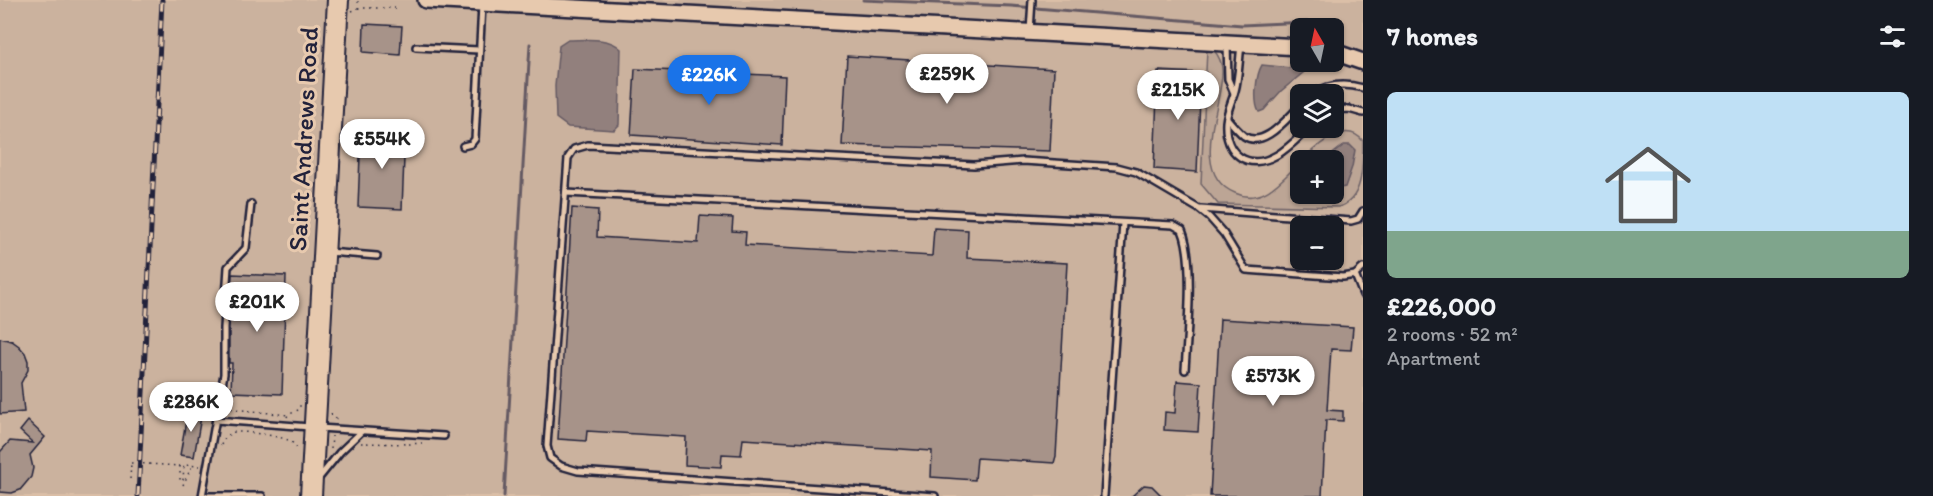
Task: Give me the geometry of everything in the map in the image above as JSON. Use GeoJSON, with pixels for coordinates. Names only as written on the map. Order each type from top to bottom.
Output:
{"type":"FeatureCollection","features":[{"type":"Feature","properties":{"kind":"highway","name":"Saint Andrews Road"},"geometry":{"type":"LineString","coordinates":[[311,491],[323,428],[323,252],[338,0]]}},
{"type":"Feature","properties":{"kind":"street"},"geometry":{"type":"LineString","coordinates":[[426,0],[1290,46]]}},
{"type":"Feature","properties":{"kind":"street"},"geometry":{"type":"LineString","coordinates":[[1344,55],[1363,62]]}},
{"type":"Feature","properties":{"kind":"lane"},"geometry":{"type":"LineString","coordinates":[[1030,32],[1032,0]]}},
{"type":"Feature","properties":{"kind":"lane"},"geometry":{"type":"LineString","coordinates":[[463,146],[471,144],[475,139],[479,2]]}},
{"type":"Feature","properties":{"kind":"lane"},"geometry":{"type":"LineString","coordinates":[[1233,43],[1229,51],[1228,79],[1234,93]]}},
{"type":"Feature","properties":{"kind":"lane"},"geometry":{"type":"LineString","coordinates":[[1233,43],[1234,93],[1226,126],[1230,147],[1238,157],[1264,161],[1277,155],[1297,138]]}},
{"type":"Feature","properties":{"kind":"lane"},"geometry":{"type":"LineString","coordinates":[[416,47],[479,50]]}},
{"type":"Feature","properties":{"kind":"lane"},"geometry":{"type":"LineString","coordinates":[[1344,85],[1363,88]]}},
{"type":"Feature","properties":{"kind":"lane"},"geometry":{"type":"LineString","coordinates":[[1344,109],[1363,113]]}},
{"type":"Feature","properties":{"kind":"lane"},"geometry":{"type":"LineString","coordinates":[[1227,118],[1243,135],[1251,139],[1260,139],[1271,133],[1290,115]]}},
{"type":"Feature","properties":{"kind":"lane"},"geometry":{"type":"LineString","coordinates":[[935,496],[578,471],[555,463],[548,453],[547,446],[570,153],[588,144],[975,165],[1023,161],[1117,167],[1136,172],[1199,209],[1218,226],[1246,270],[1343,277],[1355,275],[1363,268]]}},
{"type":"Feature","properties":{"kind":"lane"},"geometry":{"type":"LineString","coordinates":[[566,193],[1173,225],[1182,230],[1188,254],[1185,370]]}},
{"type":"Feature","properties":{"kind":"lane"},"geometry":{"type":"LineString","coordinates":[[251,204],[246,248],[228,267],[224,374],[202,496],[262,496]]}},
{"type":"Feature","properties":{"kind":"lane"},"geometry":{"type":"LineString","coordinates":[[1199,209],[1351,221],[1358,219],[1363,211]]}},
{"type":"Feature","properties":{"kind":"lane"},"geometry":{"type":"LineString","coordinates":[[1104,496],[1123,223]]}},
{"type":"Feature","properties":{"kind":"lane"},"geometry":{"type":"LineString","coordinates":[[323,252],[377,256]]}},
{"type":"Feature","properties":{"kind":"lane"},"geometry":{"type":"LineString","coordinates":[[1355,275],[1363,295]]}},
{"type":"Feature","properties":{"kind":"lane"},"geometry":{"type":"LineString","coordinates":[[216,420],[444,436]]}},
{"type":"Feature","properties":{"kind":"lane"},"geometry":{"type":"LineString","coordinates":[[311,491],[333,460],[362,431]]}},
{"type":"Feature","properties":{"kind":"path"},"geometry":{"type":"LineString","coordinates":[[358,8],[395,8]]}},
{"type":"Feature","properties":{"kind":"path"},"geometry":{"type":"LineString","coordinates":[[218,408],[288,415]]}},
{"type":"Feature","properties":{"kind":"path"},"geometry":{"type":"LineString","coordinates":[[323,428],[330,458],[333,460]]}},
{"type":"Feature","properties":{"kind":"path"},"geometry":{"type":"LineString","coordinates":[[211,445],[217,447],[227,435],[234,432],[246,433],[286,439],[293,443],[298,451],[298,457]]}},
{"type":"Feature","properties":{"kind":"path"},"geometry":{"type":"LineString","coordinates":[[356,444],[425,442]]}},
{"type":"Feature","properties":{"kind":"path"},"geometry":{"type":"LineString","coordinates":[[130,479],[131,463],[180,466],[180,481],[183,480],[184,465],[207,467]]}},
{"type":"Feature","properties":{"kind":"path"},"geometry":{"type":"LineString","coordinates":[[183,485],[192,465]]}},
{"type":"Feature","properties":{"kind":"shaded area"},"geometry":{"type":"Polygon","coordinates":[[[0,0],[1363,0],[1363,496],[0,496],[0,0]]]}},
{"type":"Feature","properties":{"kind":"shaded area"},"geometry":{"type":"Polygon","coordinates":[[[568,40],[603,40],[621,49],[619,125],[614,130],[568,127],[556,118],[555,86],[559,46],[568,40]]]}},
{"type":"Feature","properties":{"kind":"shaded area"},"geometry":{"type":"Polygon","coordinates":[[[1207,49],[1213,49],[1222,67],[1210,156],[1213,171],[1221,184],[1235,193],[1254,196],[1263,193],[1279,183],[1290,172],[1290,204],[1344,204],[1344,150],[1313,150],[1329,138],[1344,138],[1344,132],[1356,135],[1363,141],[1362,172],[1357,190],[1346,204],[1338,207],[1218,204],[1201,184],[1207,49]]]}},
{"type":"Feature","properties":{"kind":"shaded area"},"geometry":{"type":"Polygon","coordinates":[[[1262,65],[1290,68],[1290,72],[1304,72],[1281,91],[1264,110],[1259,112],[1256,101],[1258,75],[1262,65]]]}},
{"type":"Feature","properties":{"kind":"shaded area"},"geometry":{"type":"Polygon","coordinates":[[[1344,145],[1350,145],[1355,150],[1345,187],[1344,150],[1338,150],[1344,145]]]}},
{"type":"Feature","properties":{"kind":"building"},"geometry":{"type":"Polygon","coordinates":[[[364,24],[402,26],[400,55],[363,52],[364,24]]]}},
{"type":"Feature","properties":{"kind":"building"},"geometry":{"type":"Polygon","coordinates":[[[847,56],[1054,69],[1050,151],[842,145],[847,56]]]}},
{"type":"Feature","properties":{"kind":"building"},"geometry":{"type":"Polygon","coordinates":[[[635,69],[785,76],[782,145],[631,135],[635,69]]]}},
{"type":"Feature","properties":{"kind":"building"},"geometry":{"type":"Polygon","coordinates":[[[1158,71],[1201,73],[1197,172],[1154,169],[1158,71]]]}},
{"type":"Feature","properties":{"kind":"building"},"geometry":{"type":"Polygon","coordinates":[[[361,130],[405,132],[402,209],[358,207],[361,130]]]}},
{"type":"Feature","properties":{"kind":"building"},"geometry":{"type":"Polygon","coordinates":[[[572,208],[598,210],[597,237],[698,243],[700,216],[733,218],[732,231],[746,232],[745,245],[932,256],[934,228],[968,230],[967,258],[1067,263],[1054,463],[977,458],[975,480],[931,477],[932,451],[743,439],[741,455],[722,454],[721,467],[685,465],[686,437],[587,431],[586,441],[558,439],[572,208]]]}},
{"type":"Feature","properties":{"kind":"building"},"geometry":{"type":"Polygon","coordinates":[[[232,274],[286,276],[282,394],[231,392],[232,363],[229,363],[229,328],[232,274]]]}},
{"type":"Feature","properties":{"kind":"building"},"geometry":{"type":"Polygon","coordinates":[[[1220,319],[1353,327],[1351,350],[1331,349],[1327,410],[1343,411],[1343,421],[1326,420],[1322,496],[1210,496],[1220,319]]]}},
{"type":"Feature","properties":{"kind":"building"},"geometry":{"type":"Polygon","coordinates":[[[0,338],[12,341],[19,346],[28,361],[28,370],[21,383],[24,412],[0,414],[0,338]]]}},
{"type":"Feature","properties":{"kind":"building"},"geometry":{"type":"Polygon","coordinates":[[[1177,381],[1201,383],[1198,432],[1164,430],[1165,412],[1175,413],[1177,381]]]}},
{"type":"Feature","properties":{"kind":"building"},"geometry":{"type":"Polygon","coordinates":[[[188,409],[202,411],[194,457],[180,455],[188,409]]]}},
{"type":"Feature","properties":{"kind":"building"},"geometry":{"type":"Polygon","coordinates":[[[28,421],[45,437],[30,455],[33,468],[31,477],[20,490],[12,493],[0,492],[0,452],[10,441],[33,443],[20,431],[28,421]]]}},
{"type":"Feature","properties":{"kind":"building"},"geometry":{"type":"Polygon","coordinates":[[[1144,485],[1152,486],[1162,496],[1132,496],[1144,485]]]}},
{"type":"Feature","properties":{"kind":"waterway"},"geometry":{"type":"LineString","coordinates":[[863,0],[1011,6],[1242,25],[1290,23]]}},
{"type":"Feature","properties":{"kind":"waterway"},"geometry":{"type":"LineString","coordinates":[[504,496],[530,44]]}},
{"type":"Feature","properties":{"kind":"railway"},"geometry":{"type":"LineString","coordinates":[[138,496],[162,0]]}}]}
